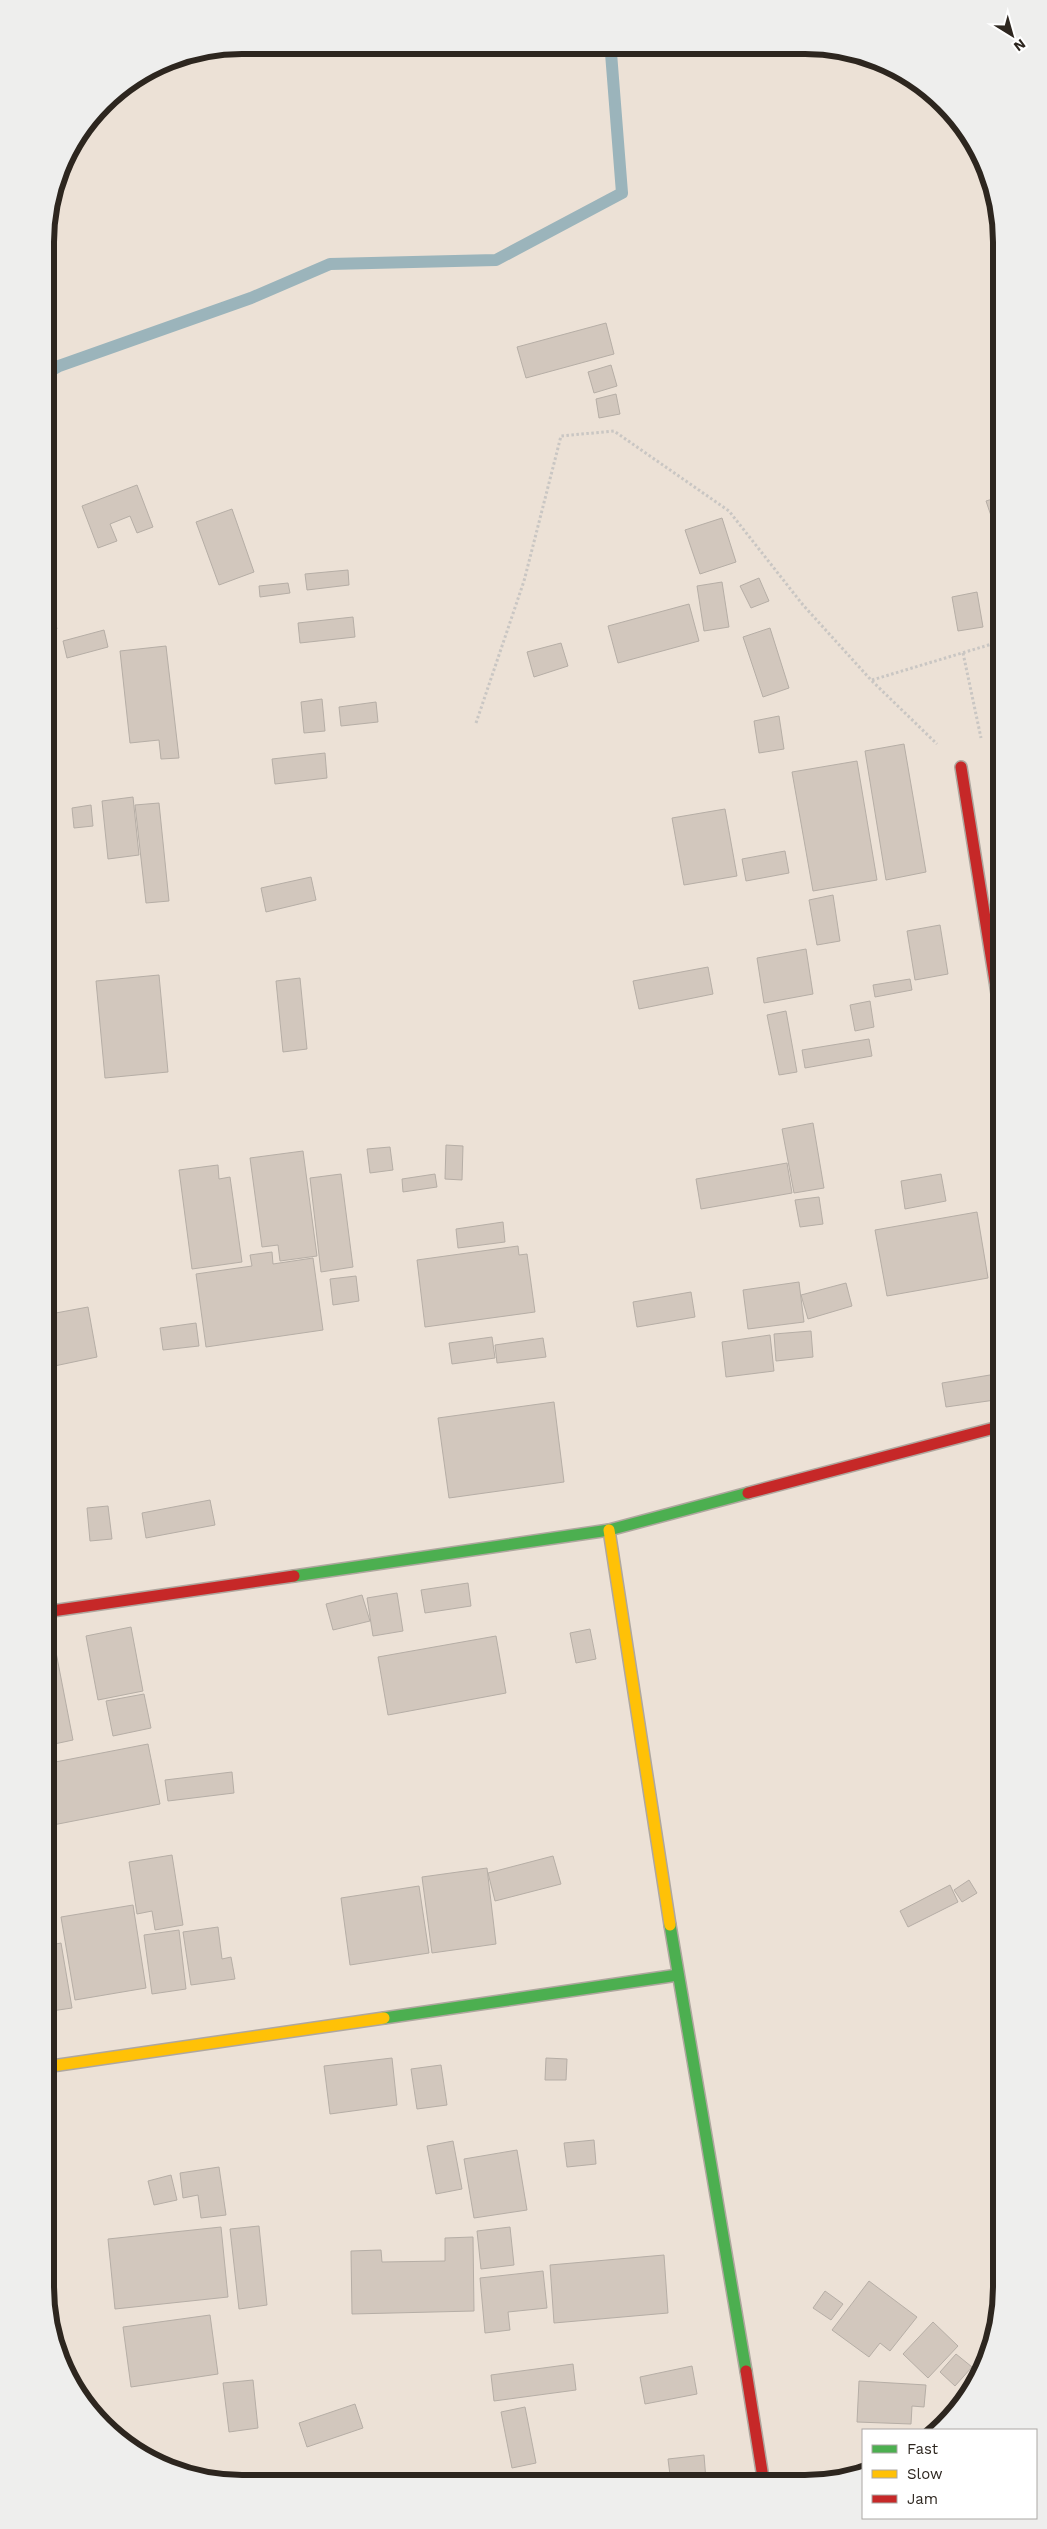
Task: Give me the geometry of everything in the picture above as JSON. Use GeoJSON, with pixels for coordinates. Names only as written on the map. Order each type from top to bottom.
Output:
{"type":"FeatureCollection","features":[{"type":"Feature","properties":{"kind":"street"},"geometry":{"type":"LineString","coordinates":[[961,767],[993,968]]}},
{"type":"Feature","properties":{"kind":"street"},"geometry":{"type":"LineString","coordinates":[[54,1611],[609,1530],[993,1428]]}},
{"type":"Feature","properties":{"kind":"street"},"geometry":{"type":"LineString","coordinates":[[609,1530],[678,1975],[733,2288],[763,2475]]}},
{"type":"Feature","properties":{"kind":"street"},"geometry":{"type":"LineString","coordinates":[[54,2066],[678,1975]]}},
{"type":"Feature","properties":{"kind":"path"},"geometry":{"type":"LineString","coordinates":[[476,723],[524,581],[561,436],[614,431],[729,511],[802,605],[871,680],[961,767],[981,739],[963,653]]}},
{"type":"Feature","properties":{"kind":"path"},"geometry":{"type":"LineString","coordinates":[[871,680],[993,644]]}},
{"type":"Feature","properties":{"kind":"building"},"geometry":{"type":"Polygon","coordinates":[[[606,323],[614,354],[526,378],[517,347],[606,323]]]}},
{"type":"Feature","properties":{"kind":"building"},"geometry":{"type":"Polygon","coordinates":[[[611,365],[617,386],[594,393],[588,372],[611,365]]]}},
{"type":"Feature","properties":{"kind":"building"},"geometry":{"type":"Polygon","coordinates":[[[616,394],[620,414],[599,418],[596,399],[616,394]]]}},
{"type":"Feature","properties":{"kind":"building"},"geometry":{"type":"Polygon","coordinates":[[[137,485],[153,527],[137,533],[130,516],[110,524],[117,541],[98,548],[82,506],[137,485]]]}},
{"type":"Feature","properties":{"kind":"building"},"geometry":{"type":"Polygon","coordinates":[[[993,499],[993,521],[986,501],[993,499]]]}},
{"type":"Feature","properties":{"kind":"building"},"geometry":{"type":"Polygon","coordinates":[[[232,509],[254,572],[219,585],[196,522],[232,509]]]}},
{"type":"Feature","properties":{"kind":"building"},"geometry":{"type":"Polygon","coordinates":[[[722,518],[736,562],[700,574],[685,530],[722,518]]]}},
{"type":"Feature","properties":{"kind":"building"},"geometry":{"type":"Polygon","coordinates":[[[348,570],[349,585],[307,590],[305,574],[348,570]]]}},
{"type":"Feature","properties":{"kind":"building"},"geometry":{"type":"Polygon","coordinates":[[[759,578],[769,601],[751,608],[740,586],[759,578]]]}},
{"type":"Feature","properties":{"kind":"building"},"geometry":{"type":"Polygon","coordinates":[[[722,582],[729,627],[704,631],[697,586],[722,582]]]}},
{"type":"Feature","properties":{"kind":"building"},"geometry":{"type":"Polygon","coordinates":[[[288,583],[290,593],[260,597],[259,586],[288,583]]]}},
{"type":"Feature","properties":{"kind":"building"},"geometry":{"type":"Polygon","coordinates":[[[977,592],[983,627],[958,631],[952,597],[977,592]]]}},
{"type":"Feature","properties":{"kind":"building"},"geometry":{"type":"Polygon","coordinates":[[[689,604],[699,641],[618,663],[608,626],[689,604]]]}},
{"type":"Feature","properties":{"kind":"building"},"geometry":{"type":"Polygon","coordinates":[[[54,617],[57,629],[54,630],[54,617]]]}},
{"type":"Feature","properties":{"kind":"building"},"geometry":{"type":"Polygon","coordinates":[[[353,617],[355,637],[300,643],[298,623],[353,617]]]}},
{"type":"Feature","properties":{"kind":"building"},"geometry":{"type":"Polygon","coordinates":[[[770,628],[789,688],[763,697],[743,637],[770,628]]]}},
{"type":"Feature","properties":{"kind":"building"},"geometry":{"type":"Polygon","coordinates":[[[104,630],[108,647],[67,658],[63,641],[104,630]]]}},
{"type":"Feature","properties":{"kind":"building"},"geometry":{"type":"Polygon","coordinates":[[[561,643],[568,666],[534,677],[527,652],[561,643]]]}},
{"type":"Feature","properties":{"kind":"building"},"geometry":{"type":"Polygon","coordinates":[[[166,646],[179,758],[161,759],[159,740],[130,743],[120,651],[166,646]]]}},
{"type":"Feature","properties":{"kind":"building"},"geometry":{"type":"Polygon","coordinates":[[[322,699],[325,731],[304,733],[301,702],[322,699]]]}},
{"type":"Feature","properties":{"kind":"building"},"geometry":{"type":"Polygon","coordinates":[[[376,702],[378,722],[341,726],[339,707],[376,702]]]}},
{"type":"Feature","properties":{"kind":"building"},"geometry":{"type":"Polygon","coordinates":[[[779,716],[784,749],[759,753],[754,721],[779,716]]]}},
{"type":"Feature","properties":{"kind":"building"},"geometry":{"type":"Polygon","coordinates":[[[904,744],[926,872],[886,880],[865,751],[904,744]]]}},
{"type":"Feature","properties":{"kind":"building"},"geometry":{"type":"Polygon","coordinates":[[[325,753],[327,778],[275,784],[272,759],[325,753]]]}},
{"type":"Feature","properties":{"kind":"building"},"geometry":{"type":"Polygon","coordinates":[[[857,761],[877,880],[813,891],[792,772],[857,761]]]}},
{"type":"Feature","properties":{"kind":"building"},"geometry":{"type":"Polygon","coordinates":[[[133,797],[139,855],[108,859],[102,801],[133,797]]]}},
{"type":"Feature","properties":{"kind":"building"},"geometry":{"type":"Polygon","coordinates":[[[159,803],[169,901],[146,903],[135,805],[159,803]]]}},
{"type":"Feature","properties":{"kind":"building"},"geometry":{"type":"Polygon","coordinates":[[[91,805],[93,826],[74,828],[72,808],[91,805]]]}},
{"type":"Feature","properties":{"kind":"building"},"geometry":{"type":"Polygon","coordinates":[[[725,809],[737,876],[684,885],[672,818],[725,809]]]}},
{"type":"Feature","properties":{"kind":"building"},"geometry":{"type":"Polygon","coordinates":[[[785,851],[789,873],[746,881],[742,859],[785,851]]]}},
{"type":"Feature","properties":{"kind":"building"},"geometry":{"type":"Polygon","coordinates":[[[311,877],[316,900],[266,912],[261,888],[311,877]]]}},
{"type":"Feature","properties":{"kind":"building"},"geometry":{"type":"Polygon","coordinates":[[[833,895],[840,941],[817,945],[809,900],[833,895]]]}},
{"type":"Feature","properties":{"kind":"building"},"geometry":{"type":"Polygon","coordinates":[[[940,925],[948,974],[915,980],[907,931],[940,925]]]}},
{"type":"Feature","properties":{"kind":"building"},"geometry":{"type":"Polygon","coordinates":[[[806,949],[813,994],[764,1003],[757,958],[806,949]]]}},
{"type":"Feature","properties":{"kind":"building"},"geometry":{"type":"Polygon","coordinates":[[[708,967],[713,994],[639,1009],[633,981],[708,967]]]}},
{"type":"Feature","properties":{"kind":"building"},"geometry":{"type":"Polygon","coordinates":[[[159,975],[168,1072],[105,1078],[96,981],[159,975]]]}},
{"type":"Feature","properties":{"kind":"building"},"geometry":{"type":"Polygon","coordinates":[[[300,978],[307,1049],[283,1052],[276,981],[300,978]]]}},
{"type":"Feature","properties":{"kind":"building"},"geometry":{"type":"Polygon","coordinates":[[[910,979],[912,990],[875,997],[873,985],[910,979]]]}},
{"type":"Feature","properties":{"kind":"building"},"geometry":{"type":"Polygon","coordinates":[[[870,1001],[874,1027],[855,1031],[850,1005],[870,1001]]]}},
{"type":"Feature","properties":{"kind":"building"},"geometry":{"type":"Polygon","coordinates":[[[786,1011],[797,1072],[779,1075],[767,1015],[786,1011]]]}},
{"type":"Feature","properties":{"kind":"building"},"geometry":{"type":"Polygon","coordinates":[[[869,1039],[872,1056],[805,1068],[802,1050],[869,1039]]]}},
{"type":"Feature","properties":{"kind":"building"},"geometry":{"type":"Polygon","coordinates":[[[813,1123],[824,1188],[794,1193],[782,1129],[813,1123]]]}},
{"type":"Feature","properties":{"kind":"building"},"geometry":{"type":"Polygon","coordinates":[[[446,1145],[463,1146],[462,1180],[445,1179],[446,1145]]]}},
{"type":"Feature","properties":{"kind":"building"},"geometry":{"type":"Polygon","coordinates":[[[390,1147],[393,1170],[370,1173],[367,1149],[390,1147]]]}},
{"type":"Feature","properties":{"kind":"building"},"geometry":{"type":"Polygon","coordinates":[[[303,1151],[317,1256],[280,1261],[278,1245],[262,1247],[250,1158],[303,1151]]]}},
{"type":"Feature","properties":{"kind":"building"},"geometry":{"type":"Polygon","coordinates":[[[787,1163],[792,1193],[701,1209],[696,1179],[787,1163]]]}},
{"type":"Feature","properties":{"kind":"building"},"geometry":{"type":"Polygon","coordinates":[[[218,1165],[219,1179],[230,1177],[242,1262],[192,1269],[179,1170],[218,1165]]]}},
{"type":"Feature","properties":{"kind":"building"},"geometry":{"type":"Polygon","coordinates":[[[341,1174],[353,1267],[321,1272],[310,1178],[341,1174]]]}},
{"type":"Feature","properties":{"kind":"building"},"geometry":{"type":"Polygon","coordinates":[[[435,1174],[437,1187],[403,1192],[402,1179],[435,1174]]]}},
{"type":"Feature","properties":{"kind":"building"},"geometry":{"type":"Polygon","coordinates":[[[941,1174],[946,1201],[905,1209],[901,1181],[941,1174]]]}},
{"type":"Feature","properties":{"kind":"building"},"geometry":{"type":"Polygon","coordinates":[[[819,1197],[823,1224],[800,1227],[795,1200],[819,1197]]]}},
{"type":"Feature","properties":{"kind":"building"},"geometry":{"type":"Polygon","coordinates":[[[977,1212],[988,1278],[887,1296],[875,1230],[977,1212]]]}},
{"type":"Feature","properties":{"kind":"building"},"geometry":{"type":"Polygon","coordinates":[[[503,1222],[505,1242],[458,1248],[456,1229],[503,1222]]]}},
{"type":"Feature","properties":{"kind":"building"},"geometry":{"type":"Polygon","coordinates":[[[518,1246],[519,1255],[527,1254],[535,1312],[425,1327],[417,1260],[518,1246]]]}},
{"type":"Feature","properties":{"kind":"building"},"geometry":{"type":"Polygon","coordinates":[[[272,1252],[273,1264],[313,1258],[323,1330],[206,1347],[196,1274],[252,1266],[250,1255],[272,1252]]]}},
{"type":"Feature","properties":{"kind":"building"},"geometry":{"type":"Polygon","coordinates":[[[356,1276],[359,1301],[333,1305],[330,1279],[356,1276]]]}},
{"type":"Feature","properties":{"kind":"building"},"geometry":{"type":"Polygon","coordinates":[[[799,1282],[804,1322],[748,1329],[743,1290],[799,1282]]]}},
{"type":"Feature","properties":{"kind":"building"},"geometry":{"type":"Polygon","coordinates":[[[846,1283],[852,1306],[808,1319],[801,1295],[846,1283]]]}},
{"type":"Feature","properties":{"kind":"building"},"geometry":{"type":"Polygon","coordinates":[[[691,1292],[695,1317],[637,1327],[633,1302],[691,1292]]]}},
{"type":"Feature","properties":{"kind":"building"},"geometry":{"type":"Polygon","coordinates":[[[88,1307],[97,1357],[54,1366],[54,1313],[88,1307]]]}},
{"type":"Feature","properties":{"kind":"building"},"geometry":{"type":"Polygon","coordinates":[[[196,1323],[199,1346],[163,1350],[160,1328],[196,1323]]]}},
{"type":"Feature","properties":{"kind":"building"},"geometry":{"type":"Polygon","coordinates":[[[811,1331],[813,1357],[776,1361],[774,1334],[811,1331]]]}},
{"type":"Feature","properties":{"kind":"building"},"geometry":{"type":"Polygon","coordinates":[[[770,1335],[774,1371],[726,1377],[722,1342],[770,1335]]]}},
{"type":"Feature","properties":{"kind":"building"},"geometry":{"type":"Polygon","coordinates":[[[492,1337],[495,1358],[452,1364],[449,1343],[492,1337]]]}},
{"type":"Feature","properties":{"kind":"building"},"geometry":{"type":"Polygon","coordinates":[[[543,1338],[546,1357],[497,1363],[495,1345],[543,1338]]]}},
{"type":"Feature","properties":{"kind":"building"},"geometry":{"type":"Polygon","coordinates":[[[993,1374],[993,1400],[946,1407],[942,1383],[993,1374]]]}},
{"type":"Feature","properties":{"kind":"building"},"geometry":{"type":"Polygon","coordinates":[[[554,1402],[564,1482],[449,1498],[438,1418],[554,1402]]]}},
{"type":"Feature","properties":{"kind":"building"},"geometry":{"type":"Polygon","coordinates":[[[210,1500],[215,1525],[146,1538],[142,1513],[210,1500]]]}},
{"type":"Feature","properties":{"kind":"building"},"geometry":{"type":"Polygon","coordinates":[[[108,1506],[112,1539],[90,1541],[87,1508],[108,1506]]]}},
{"type":"Feature","properties":{"kind":"building"},"geometry":{"type":"Polygon","coordinates":[[[468,1583],[471,1606],[425,1613],[421,1590],[468,1583]]]}},
{"type":"Feature","properties":{"kind":"building"},"geometry":{"type":"Polygon","coordinates":[[[397,1593],[403,1631],[373,1636],[367,1598],[397,1593]]]}},
{"type":"Feature","properties":{"kind":"building"},"geometry":{"type":"Polygon","coordinates":[[[362,1595],[370,1621],[333,1630],[326,1604],[362,1595]]]}},
{"type":"Feature","properties":{"kind":"building"},"geometry":{"type":"Polygon","coordinates":[[[131,1627],[143,1691],[98,1700],[86,1636],[131,1627]]]}},
{"type":"Feature","properties":{"kind":"building"},"geometry":{"type":"Polygon","coordinates":[[[590,1629],[596,1659],[576,1663],[570,1633],[590,1629]]]}},
{"type":"Feature","properties":{"kind":"building"},"geometry":{"type":"Polygon","coordinates":[[[496,1636],[506,1693],[388,1715],[378,1657],[496,1636]]]}},
{"type":"Feature","properties":{"kind":"building"},"geometry":{"type":"Polygon","coordinates":[[[54,1642],[73,1740],[54,1744],[54,1642]]]}},
{"type":"Feature","properties":{"kind":"building"},"geometry":{"type":"Polygon","coordinates":[[[144,1694],[151,1728],[113,1736],[106,1701],[144,1694]]]}},
{"type":"Feature","properties":{"kind":"building"},"geometry":{"type":"Polygon","coordinates":[[[148,1744],[160,1804],[54,1825],[54,1762],[148,1744]]]}},
{"type":"Feature","properties":{"kind":"building"},"geometry":{"type":"Polygon","coordinates":[[[232,1772],[234,1793],[168,1801],[165,1780],[232,1772]]]}},
{"type":"Feature","properties":{"kind":"building"},"geometry":{"type":"Polygon","coordinates":[[[172,1855],[183,1925],[155,1930],[152,1911],[137,1914],[129,1862],[172,1855]]]}},
{"type":"Feature","properties":{"kind":"building"},"geometry":{"type":"Polygon","coordinates":[[[553,1856],[561,1884],[495,1901],[488,1873],[553,1856]]]}},
{"type":"Feature","properties":{"kind":"building"},"geometry":{"type":"Polygon","coordinates":[[[487,1868],[496,1944],[432,1953],[422,1877],[487,1868]]]}},
{"type":"Feature","properties":{"kind":"building"},"geometry":{"type":"Polygon","coordinates":[[[969,1880],[977,1893],[962,1902],[954,1890],[969,1880]]]}},
{"type":"Feature","properties":{"kind":"building"},"geometry":{"type":"Polygon","coordinates":[[[950,1885],[958,1902],[908,1927],[900,1911],[950,1885]]]}},
{"type":"Feature","properties":{"kind":"building"},"geometry":{"type":"Polygon","coordinates":[[[419,1886],[429,1953],[350,1965],[341,1898],[419,1886]]]}},
{"type":"Feature","properties":{"kind":"building"},"geometry":{"type":"Polygon","coordinates":[[[133,1905],[146,1988],[75,2000],[61,1917],[133,1905]]]}},
{"type":"Feature","properties":{"kind":"building"},"geometry":{"type":"Polygon","coordinates":[[[218,1927],[222,1959],[231,1957],[235,1979],[191,1985],[183,1932],[218,1927]]]}},
{"type":"Feature","properties":{"kind":"building"},"geometry":{"type":"Polygon","coordinates":[[[179,1930],[186,1989],[152,1994],[144,1935],[179,1930]]]}},
{"type":"Feature","properties":{"kind":"building"},"geometry":{"type":"Polygon","coordinates":[[[61,1943],[72,2008],[54,2011],[54,1944],[61,1943]]]}},
{"type":"Feature","properties":{"kind":"building"},"geometry":{"type":"Polygon","coordinates":[[[392,2058],[397,2105],[330,2114],[324,2066],[392,2058]]]}},
{"type":"Feature","properties":{"kind":"building"},"geometry":{"type":"Polygon","coordinates":[[[546,2058],[567,2059],[566,2080],[545,2080],[546,2058]]]}},
{"type":"Feature","properties":{"kind":"building"},"geometry":{"type":"Polygon","coordinates":[[[441,2065],[447,2105],[417,2109],[411,2069],[441,2065]]]}},
{"type":"Feature","properties":{"kind":"building"},"geometry":{"type":"Polygon","coordinates":[[[594,2140],[596,2164],[567,2167],[564,2143],[594,2140]]]}},
{"type":"Feature","properties":{"kind":"building"},"geometry":{"type":"Polygon","coordinates":[[[453,2141],[462,2189],[436,2194],[427,2146],[453,2141]]]}},
{"type":"Feature","properties":{"kind":"building"},"geometry":{"type":"Polygon","coordinates":[[[517,2150],[527,2210],[474,2218],[464,2159],[517,2150]]]}},
{"type":"Feature","properties":{"kind":"building"},"geometry":{"type":"Polygon","coordinates":[[[219,2167],[226,2215],[201,2218],[198,2195],[183,2198],[180,2173],[219,2167]]]}},
{"type":"Feature","properties":{"kind":"building"},"geometry":{"type":"Polygon","coordinates":[[[171,2175],[177,2200],[154,2205],[148,2181],[171,2175]]]}},
{"type":"Feature","properties":{"kind":"building"},"geometry":{"type":"Polygon","coordinates":[[[259,2226],[267,2305],[239,2309],[230,2229],[259,2226]]]}},
{"type":"Feature","properties":{"kind":"building"},"geometry":{"type":"Polygon","coordinates":[[[221,2227],[228,2297],[115,2309],[108,2239],[221,2227]]]}},
{"type":"Feature","properties":{"kind":"building"},"geometry":{"type":"Polygon","coordinates":[[[510,2227],[514,2265],[481,2269],[477,2231],[510,2227]]]}},
{"type":"Feature","properties":{"kind":"building"},"geometry":{"type":"Polygon","coordinates":[[[473,2237],[474,2311],[352,2314],[351,2251],[381,2250],[382,2262],[445,2261],[445,2238],[473,2237]]]}},
{"type":"Feature","properties":{"kind":"building"},"geometry":{"type":"Polygon","coordinates":[[[664,2255],[668,2313],[554,2323],[550,2265],[664,2255]]]}},
{"type":"Feature","properties":{"kind":"building"},"geometry":{"type":"Polygon","coordinates":[[[543,2271],[547,2308],[508,2312],[510,2330],[485,2333],[480,2278],[543,2271]]]}},
{"type":"Feature","properties":{"kind":"building"},"geometry":{"type":"Polygon","coordinates":[[[869,2281],[917,2317],[890,2351],[880,2343],[869,2357],[832,2330],[869,2281]]]}},
{"type":"Feature","properties":{"kind":"building"},"geometry":{"type":"Polygon","coordinates":[[[825,2291],[843,2304],[831,2320],[813,2308],[825,2291]]]}},
{"type":"Feature","properties":{"kind":"building"},"geometry":{"type":"Polygon","coordinates":[[[210,2315],[218,2374],[131,2387],[123,2327],[210,2315]]]}},
{"type":"Feature","properties":{"kind":"building"},"geometry":{"type":"Polygon","coordinates":[[[933,2322],[958,2346],[928,2378],[903,2354],[933,2322]]]}},
{"type":"Feature","properties":{"kind":"building"},"geometry":{"type":"Polygon","coordinates":[[[956,2354],[972,2367],[955,2386],[940,2372],[956,2354]]]}},
{"type":"Feature","properties":{"kind":"building"},"geometry":{"type":"Polygon","coordinates":[[[573,2364],[576,2390],[494,2401],[491,2375],[573,2364]]]}},
{"type":"Feature","properties":{"kind":"building"},"geometry":{"type":"Polygon","coordinates":[[[692,2366],[697,2394],[645,2404],[640,2377],[692,2366]]]}},
{"type":"Feature","properties":{"kind":"building"},"geometry":{"type":"Polygon","coordinates":[[[253,2380],[258,2428],[229,2432],[223,2383],[253,2380]]]}},
{"type":"Feature","properties":{"kind":"building"},"geometry":{"type":"Polygon","coordinates":[[[859,2381],[926,2385],[924,2407],[912,2406],[911,2424],[857,2422],[859,2381]]]}},
{"type":"Feature","properties":{"kind":"building"},"geometry":{"type":"Polygon","coordinates":[[[355,2404],[363,2428],[307,2447],[299,2423],[355,2404]]]}},
{"type":"Feature","properties":{"kind":"building"},"geometry":{"type":"Polygon","coordinates":[[[525,2407],[536,2463],[512,2468],[501,2412],[525,2407]]]}},
{"type":"Feature","properties":{"kind":"building"},"geometry":{"type":"Polygon","coordinates":[[[704,2455],[706,2475],[670,2475],[668,2459],[704,2455]]]}},
{"type":"Feature","properties":{"kind":"waterway"},"geometry":{"type":"LineString","coordinates":[[54,369],[251,298],[330,264],[496,260],[622,193],[611,54]]}},
{"type":"Feature","properties":{"kind":"traffic: fast"},"geometry":{"type":"LineString","coordinates":[[294,1576],[609,1530],[748,1493]]}},
{"type":"Feature","properties":{"kind":"traffic: fast"},"geometry":{"type":"LineString","coordinates":[[670,1925],[746,2371]]}},
{"type":"Feature","properties":{"kind":"traffic: fast"},"geometry":{"type":"LineString","coordinates":[[384,2018],[678,1975]]}},
{"type":"Feature","properties":{"kind":"traffic: slow"},"geometry":{"type":"LineString","coordinates":[[609,1530],[670,1925]]}},
{"type":"Feature","properties":{"kind":"traffic: slow"},"geometry":{"type":"LineString","coordinates":[[54,2066],[384,2018]]}},
{"type":"Feature","properties":{"kind":"traffic: jam"},"geometry":{"type":"LineString","coordinates":[[961,767],[993,968]]}},
{"type":"Feature","properties":{"kind":"traffic: jam"},"geometry":{"type":"LineString","coordinates":[[748,1493],[993,1428]]}},
{"type":"Feature","properties":{"kind":"traffic: jam"},"geometry":{"type":"LineString","coordinates":[[54,1611],[294,1576]]}},
{"type":"Feature","properties":{"kind":"traffic: jam"},"geometry":{"type":"LineString","coordinates":[[746,2371],[763,2475]]}}]}
